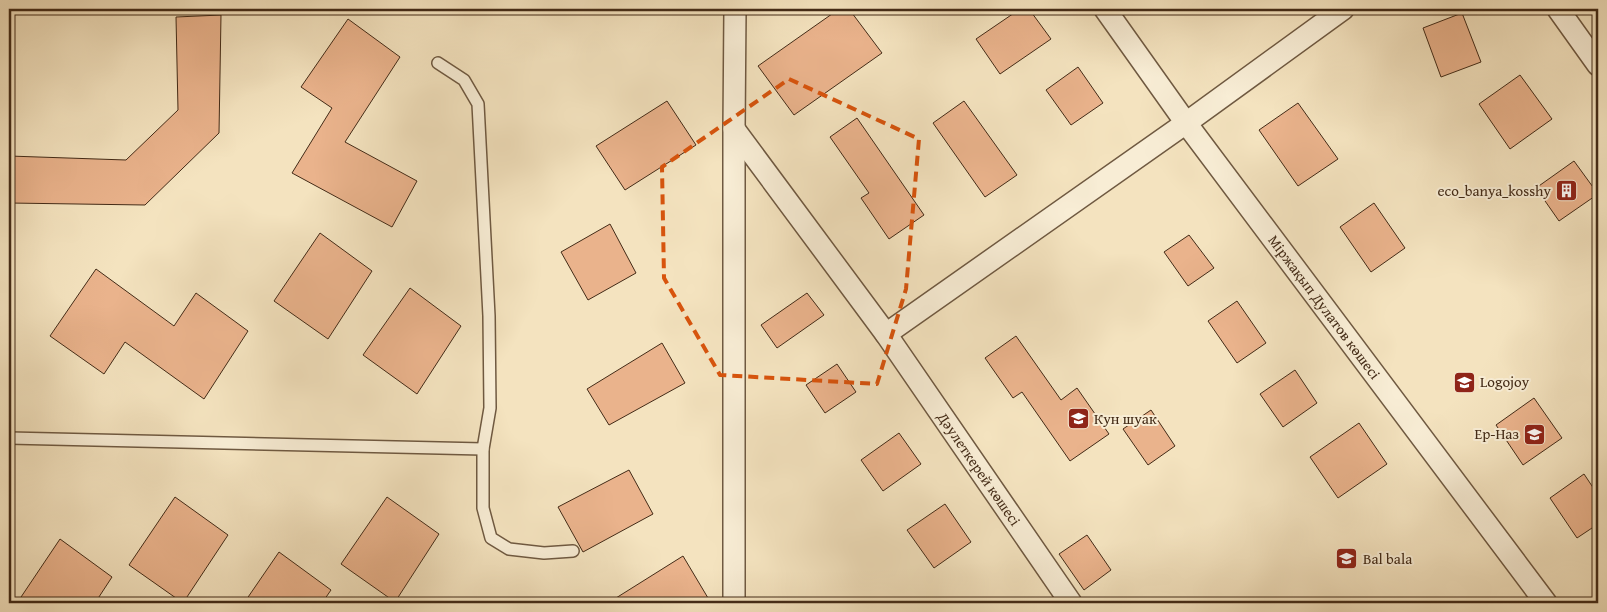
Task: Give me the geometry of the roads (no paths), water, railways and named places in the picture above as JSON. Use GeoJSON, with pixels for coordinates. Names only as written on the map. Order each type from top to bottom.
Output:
{"type":"FeatureCollection","features":[{"type":"Feature","properties":{"kind":"street"},"geometry":{"type":"LineString","coordinates":[[734,603],[734,129],[736,9]]}},
{"type":"Feature","properties":{"kind":"street","name":"Міржақып Дулатов көшесі"},"geometry":{"type":"LineString","coordinates":[[1105,9],[1186,123],[1546,603]]}},
{"type":"Feature","properties":{"kind":"street"},"geometry":{"type":"LineString","coordinates":[[886,334],[1186,123],[1343,9]]}},
{"type":"Feature","properties":{"kind":"street"},"geometry":{"type":"LineString","coordinates":[[1558,9],[1598,65]]}},
{"type":"Feature","properties":{"kind":"street","name":"Дәулеткерей көшесі"},"geometry":{"type":"LineString","coordinates":[[734,129],[886,334],[1071,603]]}},
{"type":"Feature","properties":{"kind":"lane"},"geometry":{"type":"LineString","coordinates":[[438,63],[464,80],[478,104],[490,362],[490,408],[483,450],[483,508],[491,538],[509,549],[544,553],[573,551]]}},
{"type":"Feature","properties":{"kind":"lane"},"geometry":{"type":"LineString","coordinates":[[9,438],[483,450]]}},
{"type":"Feature","properties":{"kind":"place","name":"eco_banya_kosshy"},"geometry":{"type":"Point","coordinates":[1567,191]}},
{"type":"Feature","properties":{"kind":"place","name":"Logojoy"},"geometry":{"type":"Point","coordinates":[1464,382]}},
{"type":"Feature","properties":{"kind":"place","name":"Кун шуак"},"geometry":{"type":"Point","coordinates":[1078,419]}},
{"type":"Feature","properties":{"kind":"place","name":"Ер-Наз"},"geometry":{"type":"Point","coordinates":[1535,434]}},
{"type":"Feature","properties":{"kind":"place","name":"Bal bala"},"geometry":{"type":"Point","coordinates":[1347,559]}}]}
